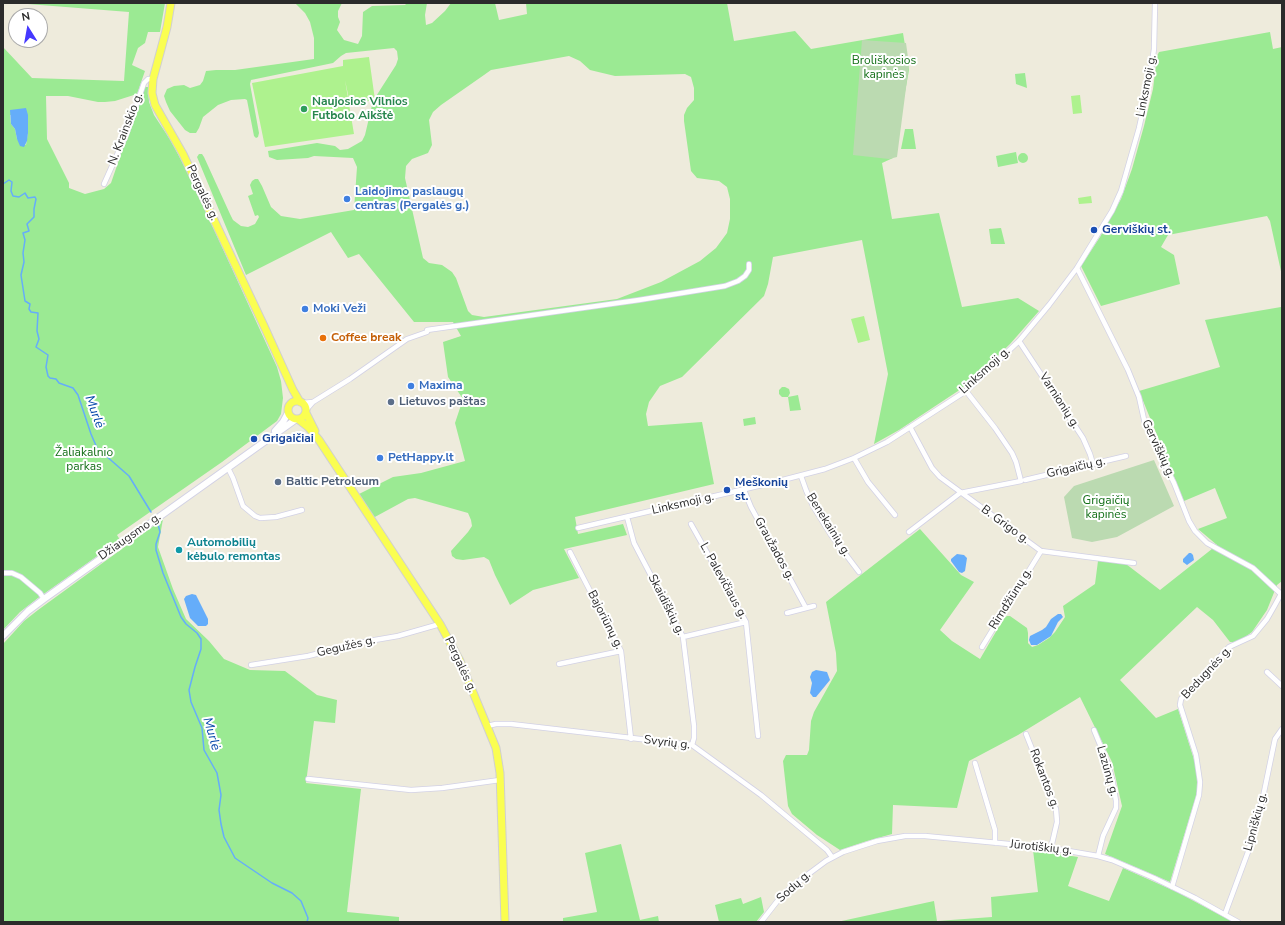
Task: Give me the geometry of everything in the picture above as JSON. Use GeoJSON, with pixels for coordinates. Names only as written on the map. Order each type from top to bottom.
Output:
{"type":"FeatureCollection","features":[{"type":"Feature","properties":{"kind":"main road","name":"Pergalės g."},"geometry":{"type":"LineString","coordinates":[[171,3],[167,27],[153,79],[152,93],[155,106],[188,165],[288,380],[301,402]]}},
{"type":"Feature","properties":{"kind":"main road","name":"Pergalės g."},"geometry":{"type":"LineString","coordinates":[[288,380],[290,404]]}},
{"type":"Feature","properties":{"kind":"main road"},"geometry":{"type":"LineString","coordinates":[[295,401],[301,402],[306,411],[303,417],[297,420],[289,416],[287,408],[290,404],[295,401]]}},
{"type":"Feature","properties":{"kind":"main road","name":"Pergalės g."},"geometry":{"type":"LineString","coordinates":[[306,411],[319,440]]}},
{"type":"Feature","properties":{"kind":"main road","name":"Pergalės g."},"geometry":{"type":"LineString","coordinates":[[297,420],[308,427],[319,440],[440,624],[460,661],[487,726],[496,748],[500,780],[505,922]]}},
{"type":"Feature","properties":{"kind":"street","name":"Linksmoji g."},"geometry":{"type":"LineString","coordinates":[[578,528],[801,476],[854,458],[887,442],[966,391],[1019,341],[1049,305],[1077,268],[1108,217],[1121,190],[1139,128],[1149,83],[1154,49],[1155,3]]}},
{"type":"Feature","properties":{"kind":"street","name":"N. Krainskio g."},"geometry":{"type":"LineString","coordinates":[[104,184],[126,135],[144,83],[148,79],[153,79]]}},
{"type":"Feature","properties":{"kind":"street"},"geometry":{"type":"LineString","coordinates":[[306,411],[313,402],[350,379],[407,339],[427,332],[427,330],[639,300],[725,286],[738,281],[745,276],[749,270],[749,264]]}},
{"type":"Feature","properties":{"kind":"street","name":"Gerviškių g."},"geometry":{"type":"LineString","coordinates":[[1077,268],[1135,387],[1145,424],[1177,490],[1189,521],[1198,534],[1207,543],[1253,568],[1281,595]]}},
{"type":"Feature","properties":{"kind":"street","name":"Varnionių g."},"geometry":{"type":"LineString","coordinates":[[1019,341],[1083,438],[1093,464]]}},
{"type":"Feature","properties":{"kind":"street"},"geometry":{"type":"LineString","coordinates":[[966,391],[995,428],[1012,453],[1023,480]]}},
{"type":"Feature","properties":{"kind":"street"},"geometry":{"type":"LineString","coordinates":[[301,402],[313,402]]}},
{"type":"Feature","properties":{"kind":"street","name":"Džiaugsmo g."},"geometry":{"type":"LineString","coordinates":[[262,443],[283,422],[288,413]]}},
{"type":"Feature","properties":{"kind":"street","name":"Džiaugsmo g."},"geometry":{"type":"LineString","coordinates":[[3,636],[28,611],[44,599],[262,443],[297,420]]}},
{"type":"Feature","properties":{"kind":"street","name":"B. Grigo g."},"geometry":{"type":"LineString","coordinates":[[910,428],[932,468],[940,477],[1041,551],[1134,563]]}},
{"type":"Feature","properties":{"kind":"street"},"geometry":{"type":"LineString","coordinates":[[1149,450],[1155,447]]}},
{"type":"Feature","properties":{"kind":"street","name":"Grigaičių g."},"geometry":{"type":"LineString","coordinates":[[909,532],[960,493],[1126,456]]}},
{"type":"Feature","properties":{"kind":"street"},"geometry":{"type":"LineString","coordinates":[[854,458],[868,482],[896,515]]}},
{"type":"Feature","properties":{"kind":"street"},"geometry":{"type":"LineString","coordinates":[[228,468],[243,506],[255,516],[260,518],[276,517],[302,510]]}},
{"type":"Feature","properties":{"kind":"street","name":"Benekainių g."},"geometry":{"type":"LineString","coordinates":[[801,476],[813,506],[831,534],[859,572]]}},
{"type":"Feature","properties":{"kind":"street","name":"Graužados g."},"geometry":{"type":"LineString","coordinates":[[744,490],[751,507],[806,608]]}},
{"type":"Feature","properties":{"kind":"street","name":"Skaidiškių g."},"geometry":{"type":"LineString","coordinates":[[627,517],[634,543],[683,637],[694,726],[694,738],[692,745]]}},
{"type":"Feature","properties":{"kind":"street","name":"L. Palevičiaus g."},"geometry":{"type":"LineString","coordinates":[[691,524],[746,622],[758,736]]}},
{"type":"Feature","properties":{"kind":"street","name":"Rimdžiūnų g."},"geometry":{"type":"LineString","coordinates":[[982,647],[1041,551]]}},
{"type":"Feature","properties":{"kind":"street","name":"Bajoriūnų g."},"geometry":{"type":"LineString","coordinates":[[570,552],[621,651],[631,739]]}},
{"type":"Feature","properties":{"kind":"street"},"geometry":{"type":"LineString","coordinates":[[3,573],[12,573],[21,577],[40,593],[44,599]]}},
{"type":"Feature","properties":{"kind":"street","name":"Bedugnės g."},"geometry":{"type":"LineString","coordinates":[[1172,887],[1199,795],[1200,782],[1196,755],[1180,705],[1181,698],[1229,647],[1253,636],[1267,619],[1281,595]]}},
{"type":"Feature","properties":{"kind":"street"},"geometry":{"type":"LineString","coordinates":[[787,613],[814,606]]}},
{"type":"Feature","properties":{"kind":"street"},"geometry":{"type":"LineString","coordinates":[[683,637],[746,622]]}},
{"type":"Feature","properties":{"kind":"street","name":"Gegužės g."},"geometry":{"type":"LineString","coordinates":[[251,665],[308,656],[369,641],[398,636],[440,624]]}},
{"type":"Feature","properties":{"kind":"street"},"geometry":{"type":"LineString","coordinates":[[559,664],[621,651]]}},
{"type":"Feature","properties":{"kind":"street"},"geometry":{"type":"LineString","coordinates":[[1267,672],[1282,686]]}},
{"type":"Feature","properties":{"kind":"street","name":"Svyrių g."},"geometry":{"type":"LineString","coordinates":[[487,726],[496,724],[512,724],[692,745],[761,795],[827,850],[832,857]]}},
{"type":"Feature","properties":{"kind":"street","name":"Lipniškių g."},"geometry":{"type":"LineString","coordinates":[[1225,914],[1248,852],[1263,797],[1275,740],[1282,729]]}},
{"type":"Feature","properties":{"kind":"street","name":"Lazūnų g."},"geometry":{"type":"LineString","coordinates":[[1094,730],[1108,764],[1116,801],[1116,808],[1103,836],[1098,856]]}},
{"type":"Feature","properties":{"kind":"street","name":"Rokantos g."},"geometry":{"type":"LineString","coordinates":[[1026,734],[1056,809],[1057,822],[1051,848]]}},
{"type":"Feature","properties":{"kind":"street"},"geometry":{"type":"LineString","coordinates":[[975,763],[995,830],[995,843]]}},
{"type":"Feature","properties":{"kind":"street"},"geometry":{"type":"LineString","coordinates":[[308,779],[411,790],[442,788],[500,780]]}},
{"type":"Feature","properties":{"kind":"street","name":"Jūrotiškių g."},"geometry":{"type":"LineString","coordinates":[[832,857],[877,841],[905,836],[925,836],[1051,848],[1098,856],[1130,868],[1172,887],[1238,922]]}},
{"type":"Feature","properties":{"kind":"street","name":"Sodų g."},"geometry":{"type":"LineString","coordinates":[[761,922],[779,899],[791,887],[832,857]]}},
{"type":"Feature","properties":{"kind":"green space","name":"Žaliakalnio parkas"},"geometry":{"type":"Polygon","coordinates":[[[15,3],[165,3],[160,32],[148,32],[145,43],[138,48],[132,65],[145,71],[137,94],[115,101],[105,102],[68,96],[46,96],[47,139],[69,183],[69,188],[85,194],[104,189],[111,183],[144,87],[148,87],[149,102],[154,115],[171,141],[190,177],[277,367],[281,381],[283,398],[281,414],[277,421],[222,462],[117,535],[120,540],[38,598],[20,612],[3,630],[3,47],[32,78],[124,81],[129,12],[15,3]],[[10,115],[11,124],[15,129],[17,139],[26,145],[28,133],[28,115],[10,115]]]}},
{"type":"Feature","properties":{"kind":"green space"},"geometry":{"type":"Polygon","coordinates":[[[295,3],[342,3],[338,11],[340,22],[337,30],[344,40],[358,44],[362,36],[363,12],[372,6],[405,5],[407,3],[427,3],[425,15],[426,25],[432,23],[451,3],[495,3],[499,20],[527,14],[526,3],[727,3],[734,41],[795,31],[811,49],[903,33],[909,70],[893,158],[882,163],[892,219],[939,213],[962,307],[1018,298],[1039,311],[1010,344],[978,375],[958,391],[899,430],[874,444],[888,374],[862,240],[773,257],[764,296],[682,377],[660,386],[649,402],[646,414],[648,426],[702,422],[714,484],[575,517],[578,534],[623,524],[627,535],[564,549],[579,578],[533,590],[510,605],[489,560],[484,557],[463,560],[456,559],[452,556],[451,551],[472,526],[468,513],[415,498],[408,499],[373,518],[359,494],[393,477],[421,473],[465,461],[455,423],[463,399],[448,377],[443,342],[461,336],[453,322],[414,322],[359,254],[348,258],[331,232],[246,275],[197,157],[199,154],[202,154],[204,157],[233,220],[241,226],[248,227],[255,224],[259,217],[258,215],[255,216],[248,196],[253,194],[250,185],[255,179],[258,179],[262,186],[271,207],[281,216],[300,219],[354,210],[357,167],[353,158],[314,156],[308,158],[277,160],[269,157],[268,151],[317,143],[335,146],[340,150],[348,149],[362,141],[365,135],[373,101],[396,65],[398,59],[397,51],[394,48],[346,53],[333,63],[251,80],[250,84],[259,133],[258,137],[256,138],[254,136],[247,100],[245,99],[231,100],[218,105],[203,117],[196,133],[190,133],[185,130],[170,111],[166,102],[164,96],[167,89],[174,86],[184,85],[190,88],[200,85],[206,71],[235,70],[314,59],[314,38],[310,22],[305,13],[295,3]],[[569,56],[491,70],[433,112],[429,120],[432,145],[428,153],[412,159],[406,166],[405,178],[423,258],[429,263],[442,265],[452,272],[456,278],[468,311],[472,315],[484,317],[617,299],[661,282],[700,261],[716,248],[727,233],[730,219],[730,199],[727,187],[719,181],[697,178],[691,171],[684,115],[687,108],[694,100],[694,88],[691,77],[685,74],[615,76],[590,70],[580,61],[569,56]]]}},
{"type":"Feature","properties":{"kind":"green space"},"geometry":{"type":"Polygon","coordinates":[[[1270,32],[1273,49],[1282,47],[1282,276],[1270,221],[1267,216],[1168,235],[1161,247],[1174,255],[1180,284],[1101,306],[1081,266],[1100,237],[1121,199],[1132,169],[1153,89],[1157,56],[1159,52],[1270,32]]]}},
{"type":"Feature","properties":{"kind":"green space","name":"Broliškosios kapinės"},"geometry":{"type":"Polygon","coordinates":[[[862,40],[906,43],[909,65],[897,157],[889,159],[853,155],[862,40]]]}},
{"type":"Feature","properties":{"kind":"green space","name":"Naujosios Vilnios Futbolo Aikštė"},"geometry":{"type":"Polygon","coordinates":[[[369,57],[375,100],[350,104],[345,80],[354,134],[265,147],[252,83],[343,66],[343,60],[369,57]]]}},
{"type":"Feature","properties":{"kind":"green space"},"geometry":{"type":"Polygon","coordinates":[[[1025,73],[1027,88],[1016,84],[1015,74],[1025,73]]]}},
{"type":"Feature","properties":{"kind":"green space"},"geometry":{"type":"Polygon","coordinates":[[[1080,95],[1082,113],[1073,114],[1071,96],[1080,95]]]}},
{"type":"Feature","properties":{"kind":"green space"},"geometry":{"type":"Polygon","coordinates":[[[905,129],[913,129],[916,149],[901,149],[905,129]]]}},
{"type":"Feature","properties":{"kind":"green space"},"geometry":{"type":"Polygon","coordinates":[[[1016,152],[1018,163],[998,167],[996,156],[1016,152]]]}},
{"type":"Feature","properties":{"kind":"green space"},"geometry":{"type":"Polygon","coordinates":[[[1021,153],[1025,153],[1027,154],[1027,162],[1021,163],[1018,160],[1018,156],[1021,153]]]}},
{"type":"Feature","properties":{"kind":"green space"},"geometry":{"type":"Polygon","coordinates":[[[1091,196],[1092,203],[1079,204],[1078,198],[1091,196]]]}},
{"type":"Feature","properties":{"kind":"green space"},"geometry":{"type":"Polygon","coordinates":[[[1001,228],[1005,244],[991,244],[989,229],[1001,228]]]}},
{"type":"Feature","properties":{"kind":"green space"},"geometry":{"type":"Polygon","coordinates":[[[1282,305],[1282,581],[1277,585],[1267,610],[1252,632],[1245,637],[1235,642],[1230,642],[1213,620],[1197,607],[1120,680],[1156,718],[1178,709],[1197,769],[1198,787],[1196,796],[1170,882],[1105,854],[1122,806],[1112,762],[1080,697],[1018,735],[969,761],[957,808],[893,805],[892,834],[840,850],[817,835],[792,814],[788,806],[783,761],[786,755],[807,755],[809,750],[811,721],[814,712],[837,671],[836,653],[826,602],[920,529],[961,575],[974,582],[940,630],[952,641],[980,659],[1004,618],[1007,616],[1010,616],[1027,628],[1028,643],[1032,647],[1049,638],[1065,617],[1063,606],[1095,584],[1098,561],[1126,564],[1160,590],[1217,545],[1198,529],[1227,518],[1215,488],[1184,501],[1139,391],[1220,367],[1205,320],[1281,307],[1282,305]]]}},
{"type":"Feature","properties":{"kind":"green space"},"geometry":{"type":"Polygon","coordinates":[[[864,316],[870,340],[858,343],[851,319],[864,316]]]}},
{"type":"Feature","properties":{"kind":"green space"},"geometry":{"type":"Polygon","coordinates":[[[782,387],[789,389],[790,393],[788,397],[782,397],[779,394],[779,390],[782,387]]]}},
{"type":"Feature","properties":{"kind":"green space"},"geometry":{"type":"Polygon","coordinates":[[[798,395],[801,410],[790,411],[788,397],[798,395]]]}},
{"type":"Feature","properties":{"kind":"green space"},"geometry":{"type":"Polygon","coordinates":[[[755,417],[756,424],[744,426],[743,419],[755,417]]]}},
{"type":"Feature","properties":{"kind":"green space","name":"Grigaičių kapinės"},"geometry":{"type":"Polygon","coordinates":[[[1154,460],[1174,506],[1117,537],[1092,542],[1072,538],[1064,497],[1074,486],[1154,460]]]}},
{"type":"Feature","properties":{"kind":"green space"},"geometry":{"type":"Polygon","coordinates":[[[163,519],[158,547],[173,589],[186,619],[209,641],[224,659],[250,670],[285,671],[317,695],[337,700],[335,723],[314,721],[306,783],[361,789],[347,912],[399,917],[399,922],[3,922],[3,644],[24,621],[38,610],[163,519]]]}},
{"type":"Feature","properties":{"kind":"green space"},"geometry":{"type":"Polygon","coordinates":[[[621,844],[640,920],[658,916],[659,922],[563,922],[563,918],[597,912],[585,853],[621,844]]]}},
{"type":"Feature","properties":{"kind":"green space"},"geometry":{"type":"Polygon","coordinates":[[[1033,850],[1078,857],[1068,886],[1109,901],[1123,868],[1177,892],[1233,922],[837,922],[934,901],[937,921],[992,917],[991,897],[1038,892],[1033,850]]]}},
{"type":"Feature","properties":{"kind":"green space"},"geometry":{"type":"Polygon","coordinates":[[[761,897],[764,912],[756,922],[719,922],[715,905],[741,898],[743,904],[761,897]]]}},
{"type":"Feature","properties":{"kind":"water"},"geometry":{"type":"Polygon","coordinates":[[[26,108],[28,115],[28,133],[27,141],[24,147],[20,146],[15,129],[11,124],[10,110],[26,108]]]}},
{"type":"Feature","properties":{"kind":"water"},"geometry":{"type":"Polygon","coordinates":[[[1189,553],[1193,555],[1194,560],[1187,565],[1183,562],[1183,559],[1189,553]]]}},
{"type":"Feature","properties":{"kind":"water"},"geometry":{"type":"Polygon","coordinates":[[[957,554],[964,555],[967,558],[965,571],[962,573],[959,572],[951,561],[951,559],[957,554]]]}},
{"type":"Feature","properties":{"kind":"water"},"geometry":{"type":"Polygon","coordinates":[[[192,594],[196,595],[208,619],[208,624],[206,626],[198,626],[190,618],[184,599],[186,596],[192,594]]]}},
{"type":"Feature","properties":{"kind":"water"},"geometry":{"type":"Polygon","coordinates":[[[1058,614],[1061,614],[1063,617],[1058,622],[1051,636],[1037,645],[1031,645],[1029,640],[1030,636],[1046,627],[1051,619],[1058,614]]]}},
{"type":"Feature","properties":{"kind":"water"},"geometry":{"type":"Polygon","coordinates":[[[816,670],[827,672],[830,680],[816,697],[813,697],[810,693],[812,683],[810,677],[812,672],[816,670]]]}},
{"type":"Feature","properties":{"kind":"waterway","name":"Murlė"},"geometry":{"type":"LineString","coordinates":[[3,146],[3,154]]}},
{"type":"Feature","properties":{"kind":"waterway","name":"Murlė"},"geometry":{"type":"LineString","coordinates":[[3,184],[9,180],[12,182],[11,191],[13,196],[19,197],[25,193],[28,198],[35,197],[36,199],[34,217],[27,224],[29,231],[23,233],[25,240],[23,253],[24,262],[21,275],[25,301],[30,304],[29,309],[31,312],[38,313],[37,331],[39,339],[36,347],[48,355],[46,367],[48,376],[56,379],[59,383],[73,388],[78,395],[97,448],[129,476],[151,512]]}},
{"type":"Feature","properties":{"kind":"waterway","name":"Murlė"},"geometry":{"type":"LineString","coordinates":[[158,524],[160,532],[156,544],[156,550],[163,573],[181,617],[201,639],[201,649],[189,690],[191,702],[202,728],[204,750],[217,773],[221,795],[219,810],[224,837],[235,858],[272,883],[292,893],[301,901],[308,918],[307,922]]}},
{"type":"Feature","properties":{"kind":"place","name":"Naujosios Vilnios Futbolo Aikštė"},"geometry":{"type":"Point","coordinates":[304,109]}},
{"type":"Feature","properties":{"kind":"place","name":"Laidojimo paslaugų centras (Pergalės g.)"},"geometry":{"type":"Point","coordinates":[347,199]}},
{"type":"Feature","properties":{"kind":"place","name":"Gerviškių st."},"geometry":{"type":"Point","coordinates":[1094,230]}},
{"type":"Feature","properties":{"kind":"place","name":"Moki Veži"},"geometry":{"type":"Point","coordinates":[305,309]}},
{"type":"Feature","properties":{"kind":"place","name":"Coffee break"},"geometry":{"type":"Point","coordinates":[323,338]}},
{"type":"Feature","properties":{"kind":"place","name":"Maxima"},"geometry":{"type":"Point","coordinates":[411,386]}},
{"type":"Feature","properties":{"kind":"place","name":"Lietuvos paštas"},"geometry":{"type":"Point","coordinates":[391,402]}},
{"type":"Feature","properties":{"kind":"place","name":"Grigaičiai"},"geometry":{"type":"Point","coordinates":[254,439]}},
{"type":"Feature","properties":{"kind":"place","name":"PetHappy.lt"},"geometry":{"type":"Point","coordinates":[380,458]}},
{"type":"Feature","properties":{"kind":"place","name":"Baltic Petroleum"},"geometry":{"type":"Point","coordinates":[278,482]}},
{"type":"Feature","properties":{"kind":"place","name":"Meškonių st."},"geometry":{"type":"Point","coordinates":[727,490]}},
{"type":"Feature","properties":{"kind":"place","name":"Automobilių kėbulo remontas"},"geometry":{"type":"Point","coordinates":[179,550]}}]}
